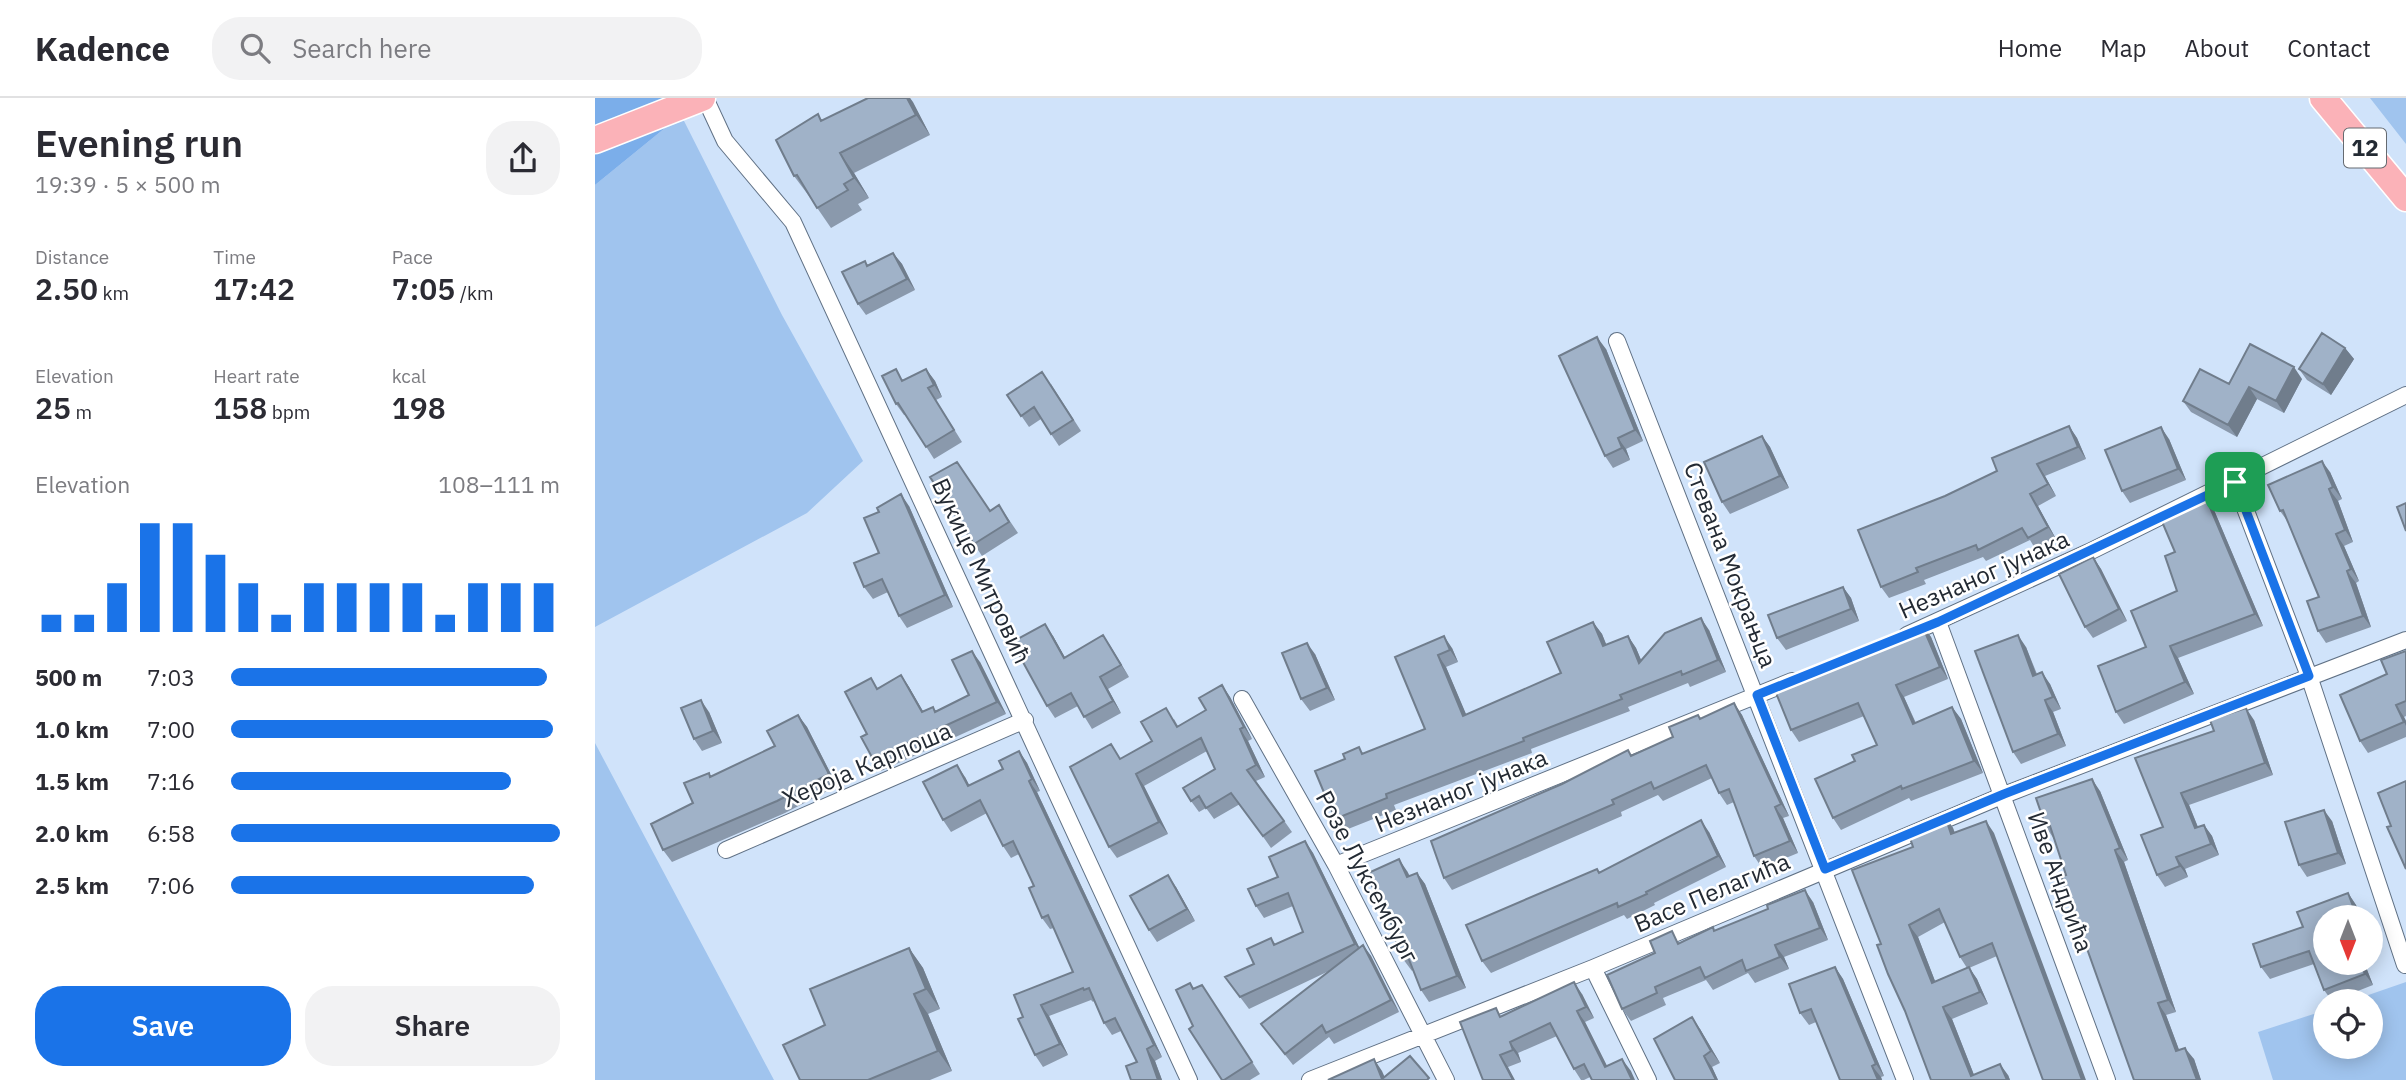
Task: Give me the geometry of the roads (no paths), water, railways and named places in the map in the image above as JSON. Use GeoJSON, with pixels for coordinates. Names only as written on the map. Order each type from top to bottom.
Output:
{"type":"FeatureCollection","features":[{"type":"Feature","properties":{"kind":"main road"},"geometry":{"type":"LineString","coordinates":[[595,140],[703,98]]}},
{"type":"Feature","properties":{"kind":"main road","name":"12"},"geometry":{"type":"LineString","coordinates":[[2323,98],[2406,198]]}},
{"type":"Feature","properties":{"kind":"street","name":"Вукице Митровић"},"geometry":{"type":"LineString","coordinates":[[703,98],[725,141],[793,222],[1189,1080]]}},
{"type":"Feature","properties":{"kind":"street","name":"Стевана Мокрањца"},"geometry":{"type":"LineString","coordinates":[[1618,341],[1905,1080]]}},
{"type":"Feature","properties":{"kind":"street","name":"Незнаног јунака"},"geometry":{"type":"LineString","coordinates":[[1887,643],[1938,622],[2235,482],[2406,395]]}},
{"type":"Feature","properties":{"kind":"street"},"geometry":{"type":"LineString","coordinates":[[2235,482],[2309,676],[2405,965]]}},
{"type":"Feature","properties":{"kind":"street","name":"Иве Андрића"},"geometry":{"type":"LineString","coordinates":[[1938,622],[2004,794],[2107,1080]]}},
{"type":"Feature","properties":{"kind":"street","name":"Васе Пелагића"},"geometry":{"type":"LineString","coordinates":[[1310,1080],[1593,968],[2004,794],[2406,640]]}},
{"type":"Feature","properties":{"kind":"street","name":"Незнаног јунака"},"geometry":{"type":"LineString","coordinates":[[1336,865],[1809,674]]}},
{"type":"Feature","properties":{"kind":"street","name":"Розе Луксембург"},"geometry":{"type":"LineString","coordinates":[[1242,699],[1336,865],[1446,1080]]}},
{"type":"Feature","properties":{"kind":"street","name":"Хероја Карпоша"},"geometry":{"type":"LineString","coordinates":[[726,850],[1025,720]]}},
{"type":"Feature","properties":{"kind":"street"},"geometry":{"type":"LineString","coordinates":[[1593,968],[1648,1080]]}}]}
